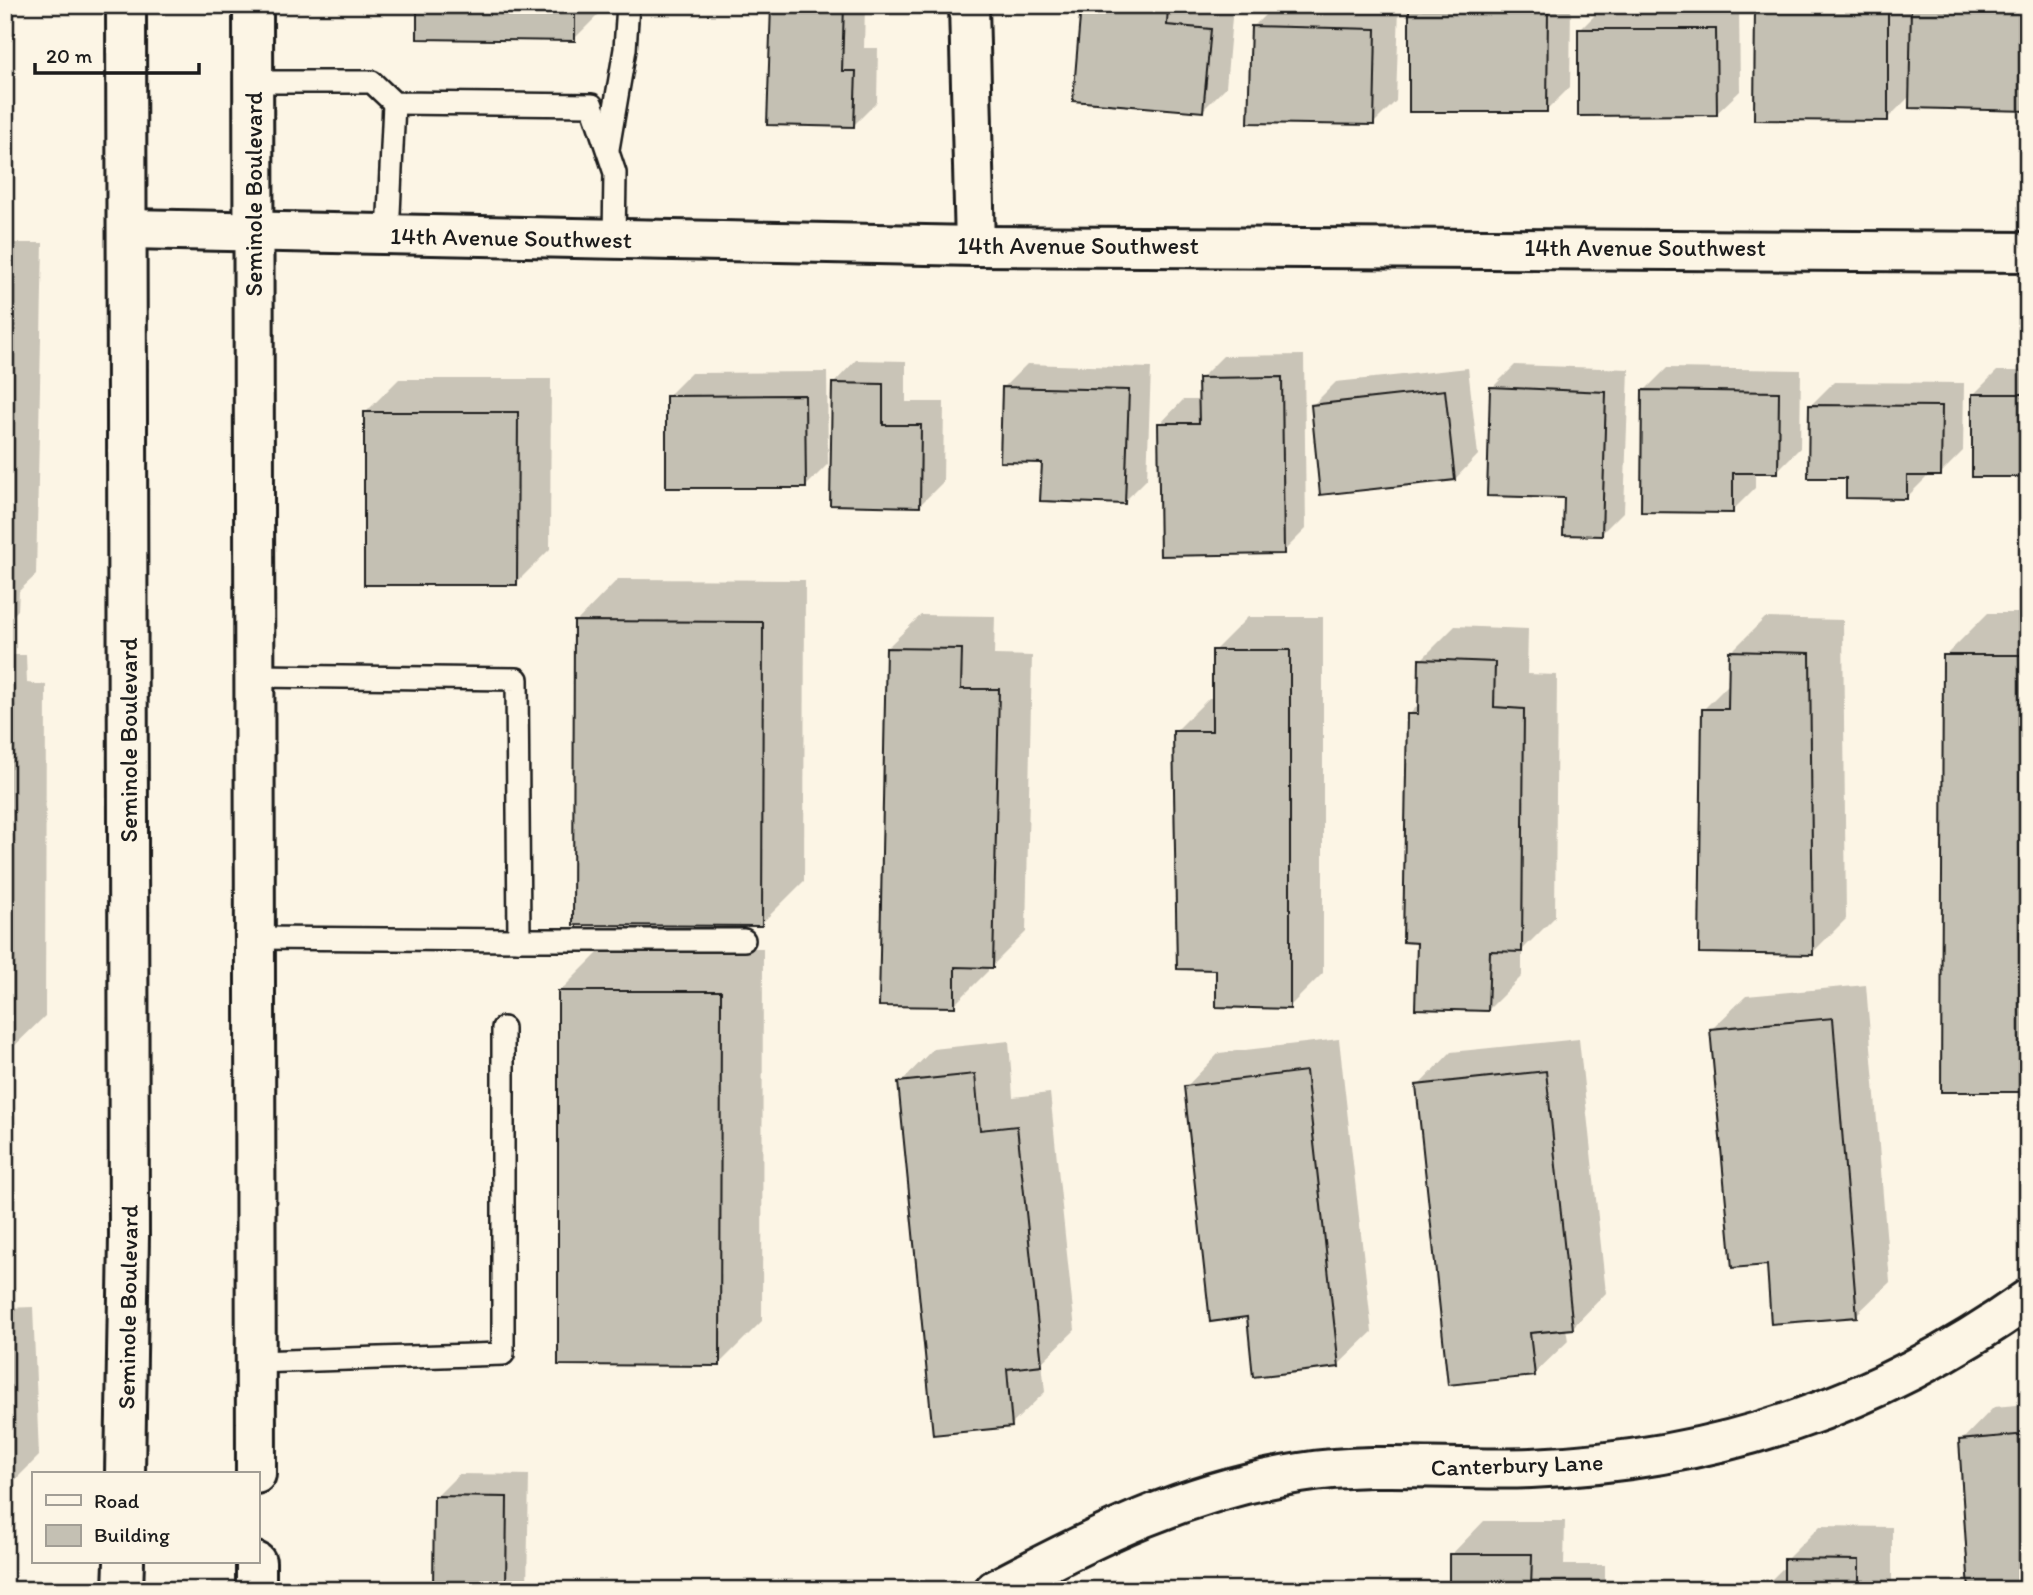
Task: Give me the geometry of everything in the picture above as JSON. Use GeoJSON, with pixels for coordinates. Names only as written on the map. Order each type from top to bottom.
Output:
{"type":"FeatureCollection","features":[{"type":"Feature","properties":{"kind":"street","name":"Seminole Boulevard"},"geometry":{"type":"LineString","coordinates":[[125,1472],[129,1236],[126,5]]}},
{"type":"Feature","properties":{"kind":"street","name":"Seminole Boulevard"},"geometry":{"type":"LineString","coordinates":[[253,5],[256,1472]]}},
{"type":"Feature","properties":{"kind":"street"},"geometry":{"type":"LineString","coordinates":[[969,5],[975,246]]}},
{"type":"Feature","properties":{"kind":"street","name":"14th Avenue Southwest"},"geometry":{"type":"LineString","coordinates":[[128,229],[975,246],[2028,252]]}},
{"type":"Feature","properties":{"kind":"street","name":"Canterbury Lane"},"geometry":{"type":"LineString","coordinates":[[994,1590],[1132,1521],[1180,1501],[1231,1486],[1303,1473],[1353,1469],[1598,1464],[1658,1456],[1764,1430],[1845,1403],[1919,1369],[1979,1334],[2028,1298]]}},
{"type":"Feature","properties":{"kind":"street"},"geometry":{"type":"LineString","coordinates":[[123,1590],[124,1564]]}},
{"type":"Feature","properties":{"kind":"street"},"geometry":{"type":"LineString","coordinates":[[256,1564],[256,1590]]}},
{"type":"Feature","properties":{"kind":"lane"},"geometry":{"type":"LineString","coordinates":[[608,152],[625,49],[628,5]]}},
{"type":"Feature","properties":{"kind":"lane"},"geometry":{"type":"LineString","coordinates":[[254,82],[372,82],[394,103],[592,105],[615,173],[614,240]]}},
{"type":"Feature","properties":{"kind":"lane"},"geometry":{"type":"LineString","coordinates":[[388,236],[394,103]]}},
{"type":"Feature","properties":{"kind":"lane"},"geometry":{"type":"LineString","coordinates":[[255,676],[517,678],[519,940]]}},
{"type":"Feature","properties":{"kind":"lane"},"geometry":{"type":"LineString","coordinates":[[255,938],[744,940]]}},
{"type":"Feature","properties":{"kind":"lane"},"geometry":{"type":"LineString","coordinates":[[255,1362],[503,1354],[503,1028]]}},
{"type":"Feature","properties":{"kind":"building"},"geometry":{"type":"Polygon","coordinates":[[[417,5],[575,5],[575,41],[417,39],[417,5]]]}},
{"type":"Feature","properties":{"kind":"building"},"geometry":{"type":"Polygon","coordinates":[[[771,5],[844,5],[842,71],[856,71],[854,127],[767,125],[771,5]]]}},
{"type":"Feature","properties":{"kind":"building"},"geometry":{"type":"Polygon","coordinates":[[[1081,5],[1168,5],[1167,25],[1211,29],[1203,112],[1073,101],[1081,5]]]}},
{"type":"Feature","properties":{"kind":"building"},"geometry":{"type":"Polygon","coordinates":[[[1755,5],[1888,5],[1888,121],[1754,120],[1755,5]]]}},
{"type":"Feature","properties":{"kind":"building"},"geometry":{"type":"Polygon","coordinates":[[[1911,7],[2028,10],[2028,111],[1909,108],[1911,7]]]}},
{"type":"Feature","properties":{"kind":"building"},"geometry":{"type":"Polygon","coordinates":[[[1409,8],[1548,9],[1547,112],[1409,112],[1409,8]]]}},
{"type":"Feature","properties":{"kind":"building"},"geometry":{"type":"Polygon","coordinates":[[[1251,26],[1376,29],[1374,125],[1248,123],[1251,26]]]}},
{"type":"Feature","properties":{"kind":"building"},"geometry":{"type":"Polygon","coordinates":[[[1578,29],[1716,29],[1717,115],[1578,116],[1578,29]]]}},
{"type":"Feature","properties":{"kind":"building"},"geometry":{"type":"Polygon","coordinates":[[[1282,377],[1284,554],[1160,556],[1158,423],[1199,423],[1198,378],[1282,377]]]}},
{"type":"Feature","properties":{"kind":"building"},"geometry":{"type":"Polygon","coordinates":[[[832,383],[883,384],[883,425],[921,425],[920,507],[830,505],[832,383]]]}},
{"type":"Feature","properties":{"kind":"building"},"geometry":{"type":"Polygon","coordinates":[[[1002,387],[1129,390],[1125,504],[1040,501],[1042,463],[1000,462],[1002,387]]]}},
{"type":"Feature","properties":{"kind":"building"},"geometry":{"type":"Polygon","coordinates":[[[1490,387],[1606,392],[1602,536],[1563,535],[1564,498],[1487,496],[1490,387]]]}},
{"type":"Feature","properties":{"kind":"building"},"geometry":{"type":"Polygon","coordinates":[[[1445,390],[1455,480],[1320,495],[1311,405],[1445,390]]]}},
{"type":"Feature","properties":{"kind":"building"},"geometry":{"type":"Polygon","coordinates":[[[1642,390],[1779,392],[1778,473],[1733,473],[1733,513],[1641,512],[1642,390]]]}},
{"type":"Feature","properties":{"kind":"building"},"geometry":{"type":"Polygon","coordinates":[[[1972,394],[2028,394],[2028,477],[1972,477],[1972,394]]]}},
{"type":"Feature","properties":{"kind":"building"},"geometry":{"type":"Polygon","coordinates":[[[805,395],[806,488],[666,488],[666,396],[805,395]]]}},
{"type":"Feature","properties":{"kind":"building"},"geometry":{"type":"Polygon","coordinates":[[[1809,405],[1942,406],[1941,476],[1907,476],[1907,499],[1846,498],[1846,478],[1808,478],[1809,405]]]}},
{"type":"Feature","properties":{"kind":"building"},"geometry":{"type":"Polygon","coordinates":[[[364,412],[518,412],[517,585],[364,585],[364,412]]]}},
{"type":"Feature","properties":{"kind":"building"},"geometry":{"type":"Polygon","coordinates":[[[574,621],[763,622],[762,926],[573,925],[574,621]]]}},
{"type":"Feature","properties":{"kind":"building"},"geometry":{"type":"Polygon","coordinates":[[[886,648],[962,649],[961,689],[999,689],[993,968],[955,967],[955,1007],[879,1006],[886,648]]]}},
{"type":"Feature","properties":{"kind":"building"},"geometry":{"type":"Polygon","coordinates":[[[1212,650],[1290,650],[1290,1009],[1216,1007],[1216,970],[1177,969],[1173,731],[1212,731],[1212,650]]]}},
{"type":"Feature","properties":{"kind":"building"},"geometry":{"type":"Polygon","coordinates":[[[1729,651],[1810,653],[1813,955],[1699,953],[1702,709],[1728,709],[1729,651]]]}},
{"type":"Feature","properties":{"kind":"building"},"geometry":{"type":"Polygon","coordinates":[[[1943,655],[2028,655],[2028,1092],[1941,1092],[1943,655]]]}},
{"type":"Feature","properties":{"kind":"building"},"geometry":{"type":"Polygon","coordinates":[[[1419,659],[1495,662],[1494,707],[1524,709],[1522,952],[1490,951],[1488,1011],[1415,1009],[1417,943],[1403,942],[1407,714],[1418,714],[1419,659]]]}},
{"type":"Feature","properties":{"kind":"building"},"geometry":{"type":"Polygon","coordinates":[[[558,991],[721,991],[720,1366],[558,1365],[558,991]]]}},
{"type":"Feature","properties":{"kind":"building"},"geometry":{"type":"Polygon","coordinates":[[[1833,1018],[1857,1317],[1771,1324],[1767,1265],[1732,1268],[1710,1029],[1833,1018]]]}},
{"type":"Feature","properties":{"kind":"building"},"geometry":{"type":"Polygon","coordinates":[[[1306,1071],[1339,1367],[1253,1377],[1247,1317],[1210,1322],[1184,1086],[1306,1071]]]}},
{"type":"Feature","properties":{"kind":"building"},"geometry":{"type":"Polygon","coordinates":[[[1546,1071],[1573,1329],[1530,1333],[1535,1376],[1448,1385],[1416,1085],[1546,1071]]]}},
{"type":"Feature","properties":{"kind":"building"},"geometry":{"type":"Polygon","coordinates":[[[975,1074],[980,1130],[1017,1126],[1042,1365],[1007,1369],[1012,1427],[933,1435],[898,1082],[975,1074]]]}},
{"type":"Feature","properties":{"kind":"building"},"geometry":{"type":"Polygon","coordinates":[[[2028,1434],[2028,1590],[1969,1590],[1959,1440],[2028,1434]]]}},
{"type":"Feature","properties":{"kind":"building"},"geometry":{"type":"Polygon","coordinates":[[[434,1496],[507,1497],[506,1590],[433,1590],[434,1496]]]}},
{"type":"Feature","properties":{"kind":"building"},"geometry":{"type":"Polygon","coordinates":[[[1449,1554],[1532,1554],[1531,1590],[1449,1590],[1449,1554]]]}},
{"type":"Feature","properties":{"kind":"building"},"geometry":{"type":"Polygon","coordinates":[[[1784,1559],[1859,1560],[1859,1590],[1784,1590],[1784,1559]]]}}]}
